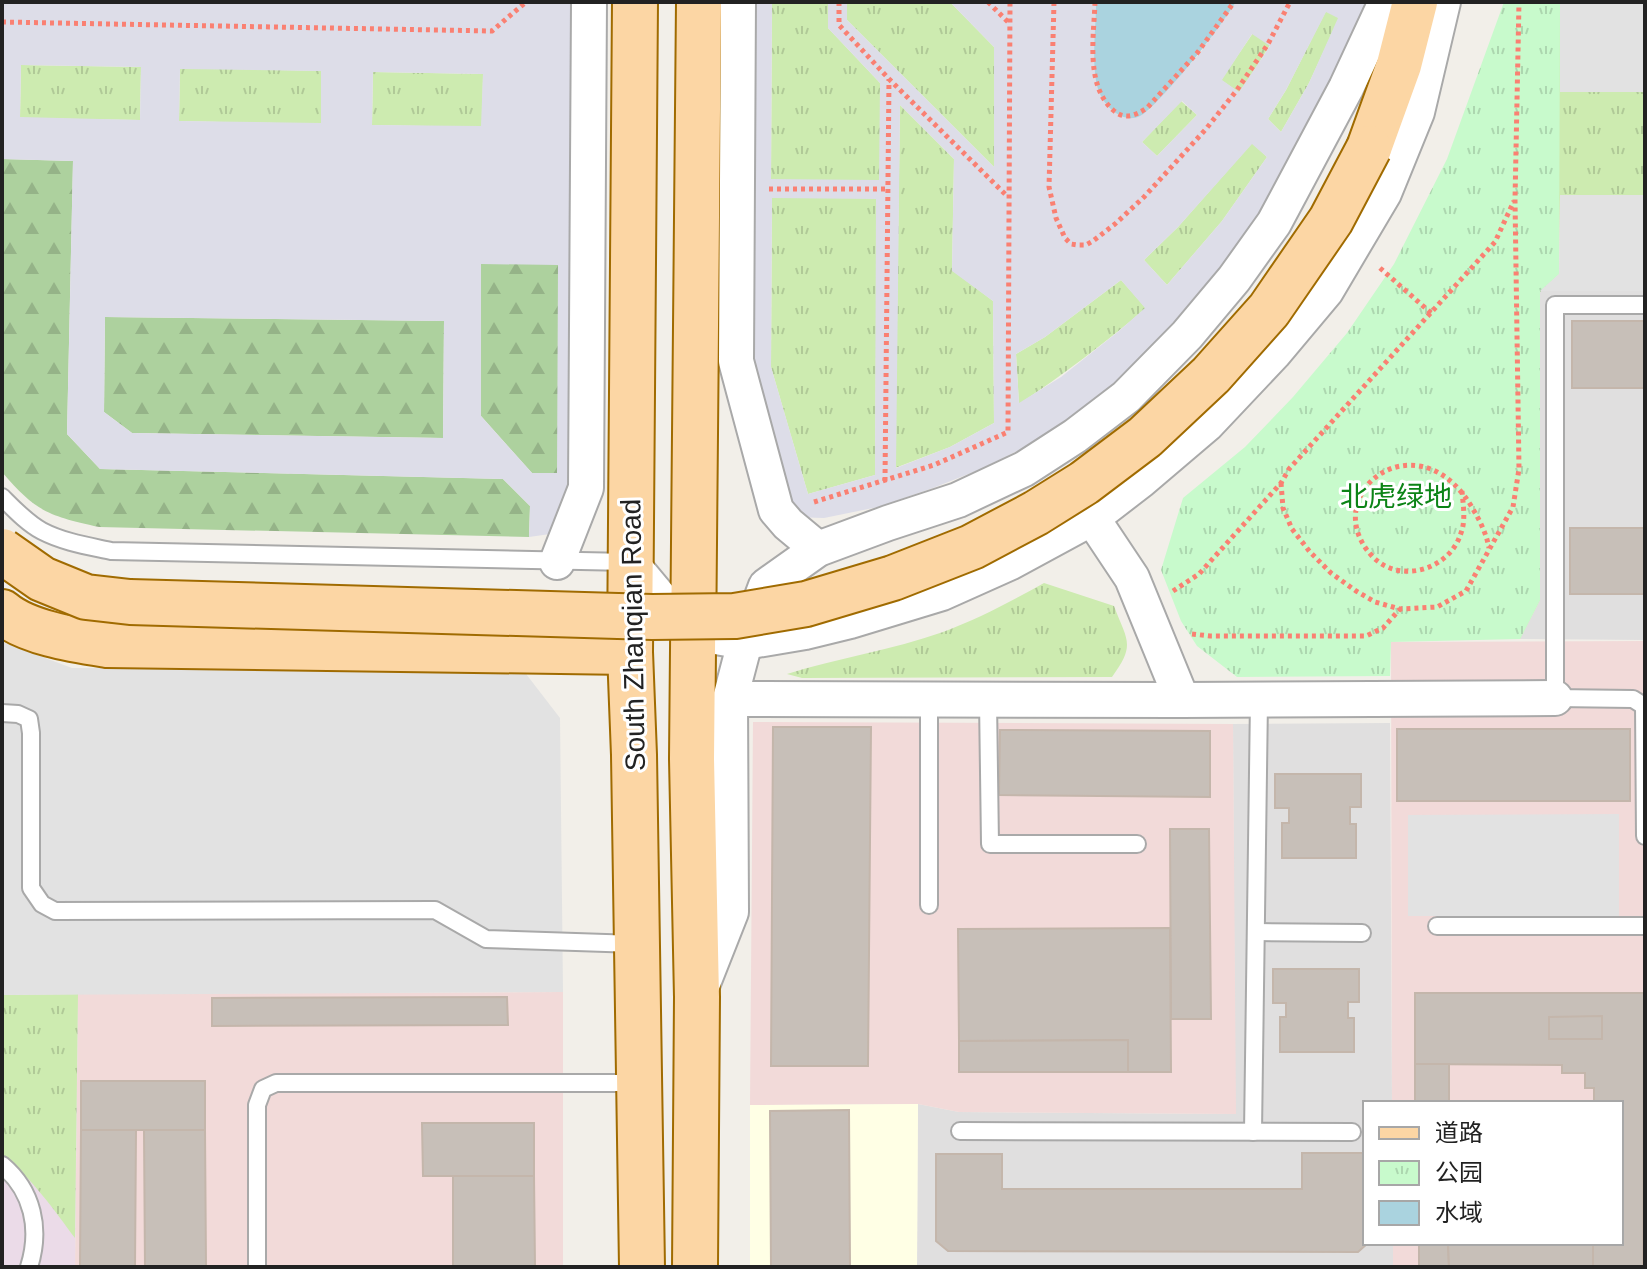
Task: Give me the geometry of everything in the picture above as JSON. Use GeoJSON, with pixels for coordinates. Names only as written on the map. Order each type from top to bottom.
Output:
{"type":"FeatureCollection","features":[{"type":"Feature","properties":{"kind":"main road","name":"South Zhanqian Road"},"geometry":{"type":"LineString","coordinates":[[635,2],[630,652],[642,1267]]}},
{"type":"Feature","properties":{"kind":"main road","name":"South Zhanqian Road"},"geometry":{"type":"LineString","coordinates":[[695,1267],[697,997],[692,759],[699,2]]}},
{"type":"Feature","properties":{"kind":"main road"},"geometry":{"type":"LineString","coordinates":[[2,551],[42,579],[86,597],[130,602],[652,617],[735,616],[806,604],[893,578],[972,547],[1084,483],[1145,437],[1211,375],[1269,310],[1331,220],[1369,148],[1399,65],[1415,2]]}},
{"type":"Feature","properties":{"kind":"main road"},"geometry":{"type":"LineString","coordinates":[[2,612],[9,619],[58,636],[107,645],[630,652]]}},
{"type":"Feature","properties":{"kind":"street"},"geometry":{"type":"LineString","coordinates":[[557,562],[586,488],[589,2]]}},
{"type":"Feature","properties":{"kind":"street"},"geometry":{"type":"LineString","coordinates":[[738,2],[736,361],[776,510],[818,549]]}},
{"type":"Feature","properties":{"kind":"street"},"geometry":{"type":"LineString","coordinates":[[697,997],[731,912],[730,699],[745,642],[766,586],[818,549],[958,500],[1024,469],[1075,436],[1126,397],[1187,335],[1234,279],[1274,223],[1346,88],[1386,2]]}},
{"type":"Feature","properties":{"kind":"street"},"geometry":{"type":"LineString","coordinates":[[630,562],[693,633],[745,642],[859,619],[942,593],[1009,563],[1092,518],[1207,424],[1274,353],[1326,291],[1384,193],[1417,112],[1443,2]]}},
{"type":"Feature","properties":{"kind":"street"},"geometry":{"type":"LineString","coordinates":[[1092,518],[1132,578],[1182,700]]}},
{"type":"Feature","properties":{"kind":"street"},"geometry":{"type":"LineString","coordinates":[[730,699],[1555,698]]}},
{"type":"Feature","properties":{"kind":"lane"},"geometry":{"type":"LineString","coordinates":[[1645,305],[1555,305],[1555,698],[1633,699],[1645,706],[1645,836]]}},
{"type":"Feature","properties":{"kind":"lane"},"geometry":{"type":"LineString","coordinates":[[2,497],[41,530],[77,544],[111,551],[630,562]]}},
{"type":"Feature","properties":{"kind":"lane"},"geometry":{"type":"LineString","coordinates":[[929,700],[929,905]]}},
{"type":"Feature","properties":{"kind":"lane"},"geometry":{"type":"LineString","coordinates":[[988,700],[990,844],[1137,844]]}},
{"type":"Feature","properties":{"kind":"lane"},"geometry":{"type":"LineString","coordinates":[[1253,1132],[1259,700]]}},
{"type":"Feature","properties":{"kind":"lane"},"geometry":{"type":"LineString","coordinates":[[2,713],[18,714],[29,719],[31,888],[42,904],[55,911],[435,910],[486,939],[637,944]]}},
{"type":"Feature","properties":{"kind":"lane"},"geometry":{"type":"LineString","coordinates":[[1437,926],[1645,926]]}},
{"type":"Feature","properties":{"kind":"lane"},"geometry":{"type":"LineString","coordinates":[[1256,932],[1362,933]]}},
{"type":"Feature","properties":{"kind":"lane"},"geometry":{"type":"LineString","coordinates":[[257,1267],[257,1105],[263,1089],[276,1083],[640,1083]]}},
{"type":"Feature","properties":{"kind":"lane"},"geometry":{"type":"LineString","coordinates":[[960,1131],[1352,1132]]}},
{"type":"Feature","properties":{"kind":"lane"},"geometry":{"type":"LineString","coordinates":[[2,1165],[12,1173],[32,1207],[34,1246],[29,1267]]}},
{"type":"Feature","properties":{"kind":"path"},"geometry":{"type":"LineString","coordinates":[[2,22],[492,31],[526,2]]}},
{"type":"Feature","properties":{"kind":"path"},"geometry":{"type":"LineString","coordinates":[[839,2],[839,25],[1008,197]]}},
{"type":"Feature","properties":{"kind":"path"},"geometry":{"type":"LineString","coordinates":[[988,2],[1010,25]]}},
{"type":"Feature","properties":{"kind":"path"},"geometry":{"type":"LineString","coordinates":[[807,503],[934,465],[1008,432],[1010,2]]}},
{"type":"Feature","properties":{"kind":"path"},"geometry":{"type":"LineString","coordinates":[[1054,2],[1049,187],[1056,218],[1065,238],[1071,244],[1078,245],[1086,245],[1115,224],[1206,129],[1268,44],[1290,2]]}},
{"type":"Feature","properties":{"kind":"path"},"geometry":{"type":"LineString","coordinates":[[1095,2],[1094,65],[1098,90],[1102,99],[1118,114],[1130,116],[1147,108],[1198,52],[1234,2]]}},
{"type":"Feature","properties":{"kind":"path"},"geometry":{"type":"LineString","coordinates":[[1281,483],[1283,508],[1292,529],[1310,552],[1331,573],[1356,591],[1375,602],[1400,609],[1437,607],[1466,591],[1513,507],[1519,469],[1515,200],[1519,2]]}},
{"type":"Feature","properties":{"kind":"path"},"geometry":{"type":"LineString","coordinates":[[885,481],[889,79]]}},
{"type":"Feature","properties":{"kind":"path"},"geometry":{"type":"LineString","coordinates":[[760,189],[888,189]]}},
{"type":"Feature","properties":{"kind":"path"},"geometry":{"type":"LineString","coordinates":[[1164,597],[1199,574],[1281,483],[1289,469],[1495,242],[1515,200]]}},
{"type":"Feature","properties":{"kind":"path"},"geometry":{"type":"LineString","coordinates":[[1380,268],[1431,313]]}},
{"type":"Feature","properties":{"kind":"path"},"geometry":{"type":"LineString","coordinates":[[1462,491],[1462,532],[1455,548],[1443,560],[1428,568],[1409,571],[1391,568],[1375,559],[1363,544],[1356,527],[1356,508],[1363,491],[1374,477],[1388,468],[1405,464],[1423,465],[1438,472],[1462,491],[1486,532],[1490,549]]}},
{"type":"Feature","properties":{"kind":"path"},"geometry":{"type":"LineString","coordinates":[[1186,634],[1366,636],[1383,628],[1400,609]]}},
{"type":"Feature","properties":{"kind":"shaded area"},"geometry":{"type":"Polygon","coordinates":[[[2,2],[577,2],[577,490],[557,533],[529,537],[530,506],[503,479],[100,469],[67,434],[73,161],[2,159],[2,2]],[[21,65],[20,117],[140,120],[141,67],[21,65]],[[180,69],[179,121],[321,123],[321,71],[180,69]],[[373,72],[372,125],[481,126],[483,74],[373,72]],[[481,264],[481,416],[532,473],[557,473],[558,265],[481,264]],[[105,317],[104,412],[132,433],[443,438],[444,321],[105,317]]]}},
{"type":"Feature","properties":{"kind":"shaded area"},"geometry":{"type":"Polygon","coordinates":[[[751,2],[772,2],[771,179],[879,180],[880,83],[828,28],[828,2],[847,2],[847,20],[994,167],[994,47],[950,2],[1096,2],[1095,67],[1099,92],[1112,110],[1126,118],[1149,110],[1200,53],[1236,2],[1372,2],[1358,40],[1243,247],[1139,366],[1079,413],[1027,446],[981,469],[878,507],[824,518],[791,517],[747,367],[751,2]],[[1326,12],[1268,119],[1281,132],[1309,83],[1338,18],[1326,12]],[[1252,34],[1222,80],[1239,92],[1270,46],[1252,34]],[[1182,101],[1142,142],[1157,156],[1197,115],[1182,101]],[[900,105],[896,468],[950,447],[994,423],[993,301],[952,271],[954,159],[900,105]],[[1252,144],[1144,260],[1167,285],[1222,221],[1267,157],[1252,144]],[[772,198],[771,367],[808,494],[875,475],[876,199],[772,198]],[[1121,280],[1045,337],[1016,354],[1019,403],[1061,377],[1145,308],[1121,280]]]}},
{"type":"Feature","properties":{"kind":"shaded area"},"geometry":{"type":"Polygon","coordinates":[[[1560,2],[1645,2],[1645,92],[1560,92],[1560,2]]]}},
{"type":"Feature","properties":{"kind":"shaded area"},"geometry":{"type":"Polygon","coordinates":[[[1560,195],[1645,195],[1645,291],[1540,291],[1559,274],[1560,195]]]}},
{"type":"Feature","properties":{"kind":"shaded area"},"geometry":{"type":"Polygon","coordinates":[[[1540,291],[1645,291],[1645,640],[1520,639],[1540,600],[1540,291]]]}},
{"type":"Feature","properties":{"kind":"shaded area"},"geometry":{"type":"Polygon","coordinates":[[[1645,641],[1645,1267],[1393,1267],[1393,1245],[1623,1245],[1623,1101],[1392,1101],[1391,642],[1645,641]]]}},
{"type":"Feature","properties":{"kind":"shaded area"},"geometry":{"type":"Polygon","coordinates":[[[2,642],[72,668],[523,670],[560,718],[563,992],[2,995],[2,642]]]}},
{"type":"Feature","properties":{"kind":"shaded area"},"geometry":{"type":"Polygon","coordinates":[[[753,722],[1233,724],[1236,1114],[959,1112],[918,1104],[750,1105],[753,722]]]}},
{"type":"Feature","properties":{"kind":"shaded area"},"geometry":{"type":"Polygon","coordinates":[[[1390,723],[1392,1101],[1363,1101],[1363,1245],[1393,1245],[1393,1267],[917,1267],[918,1104],[959,1112],[1235,1114],[1233,724],[1390,723]]]}},
{"type":"Feature","properties":{"kind":"shaded area"},"geometry":{"type":"Polygon","coordinates":[[[1619,814],[1619,916],[1408,916],[1408,815],[1619,814]]]}},
{"type":"Feature","properties":{"kind":"shaded area"},"geometry":{"type":"Polygon","coordinates":[[[563,992],[563,1267],[75,1267],[78,994],[563,992]]]}},
{"type":"Feature","properties":{"kind":"shaded area"},"geometry":{"type":"Polygon","coordinates":[[[78,994],[75,1267],[2,1267],[2,995],[78,994]]]}},
{"type":"Feature","properties":{"kind":"shaded area"},"geometry":{"type":"Polygon","coordinates":[[[918,1104],[917,1267],[750,1267],[750,1105],[918,1104]]]}},
{"type":"Feature","properties":{"kind":"green space"},"geometry":{"type":"Polygon","coordinates":[[[772,2],[828,2],[828,28],[880,83],[880,180],[771,180],[772,2]]]}},
{"type":"Feature","properties":{"kind":"green space"},"geometry":{"type":"Polygon","coordinates":[[[847,2],[950,2],[994,47],[995,168],[847,20],[847,2]]]}},
{"type":"Feature","properties":{"kind":"green space","name":"北虎绿地"},"geometry":{"type":"Polygon","coordinates":[[[1504,2],[1560,2],[1559,274],[1540,292],[1540,600],[1520,639],[1391,642],[1390,676],[1237,677],[1197,646],[1181,621],[1161,570],[1183,498],[1245,447],[1293,397],[1347,333],[1394,264],[1447,159],[1504,2]]]}},
{"type":"Feature","properties":{"kind":"green space"},"geometry":{"type":"Polygon","coordinates":[[[1529,2],[1560,2],[1560,92],[1645,92],[1645,195],[1560,195],[1559,274],[1540,292],[1540,600],[1520,639],[1462,639],[1529,2]]]}},
{"type":"Feature","properties":{"kind":"green space"},"geometry":{"type":"Polygon","coordinates":[[[1326,11],[1339,18],[1309,83],[1281,132],[1268,119],[1326,11]]]}},
{"type":"Feature","properties":{"kind":"green space"},"geometry":{"type":"Polygon","coordinates":[[[1253,33],[1270,45],[1240,93],[1221,80],[1253,33]]]}},
{"type":"Feature","properties":{"kind":"green space"},"geometry":{"type":"Polygon","coordinates":[[[21,65],[141,67],[140,120],[20,118],[21,65]]]}},
{"type":"Feature","properties":{"kind":"green space"},"geometry":{"type":"Polygon","coordinates":[[[180,68],[322,71],[321,124],[179,121],[180,68]]]}},
{"type":"Feature","properties":{"kind":"green space"},"geometry":{"type":"Polygon","coordinates":[[[373,72],[483,74],[482,127],[372,125],[373,72]]]}},
{"type":"Feature","properties":{"kind":"green space"},"geometry":{"type":"Polygon","coordinates":[[[1181,101],[1197,115],[1157,156],[1142,142],[1181,101]]]}},
{"type":"Feature","properties":{"kind":"green space"},"geometry":{"type":"Polygon","coordinates":[[[900,105],[954,159],[952,270],[993,301],[994,423],[950,447],[895,468],[900,105]]]}},
{"type":"Feature","properties":{"kind":"green space"},"geometry":{"type":"Polygon","coordinates":[[[1252,143],[1267,157],[1222,221],[1167,285],[1144,260],[1178,227],[1252,143]]]}},
{"type":"Feature","properties":{"kind":"green space"},"geometry":{"type":"Polygon","coordinates":[[[2,159],[73,161],[67,434],[100,469],[503,479],[530,506],[529,537],[99,527],[55,515],[34,504],[2,472],[2,159]]]}},
{"type":"Feature","properties":{"kind":"green space"},"geometry":{"type":"Polygon","coordinates":[[[772,197],[877,198],[875,475],[808,494],[771,367],[772,197]]]}},
{"type":"Feature","properties":{"kind":"green space"},"geometry":{"type":"Polygon","coordinates":[[[481,264],[558,264],[558,473],[532,473],[481,416],[481,264]]]}},
{"type":"Feature","properties":{"kind":"green space"},"geometry":{"type":"Polygon","coordinates":[[[1121,280],[1146,308],[1084,358],[1019,404],[1016,354],[1045,337],[1121,280]]]}},
{"type":"Feature","properties":{"kind":"green space"},"geometry":{"type":"Polygon","coordinates":[[[105,317],[444,321],[443,438],[132,433],[104,412],[105,317]]]}},
{"type":"Feature","properties":{"kind":"green space"},"geometry":{"type":"Polygon","coordinates":[[[1044,583],[1114,606],[1127,649],[1112,677],[802,678],[787,674],[943,632],[1044,583]]]}},
{"type":"Feature","properties":{"kind":"green space"},"geometry":{"type":"Polygon","coordinates":[[[78,994],[75,1238],[32,1183],[2,1157],[2,995],[78,994]]]}},
{"type":"Feature","properties":{"kind":"water"},"geometry":{"type":"Polygon","coordinates":[[[1096,2],[1236,2],[1173,84],[1146,112],[1127,118],[1114,112],[1098,89],[1094,57],[1096,2]]]}},
{"type":"Feature","properties":{"kind":"building"},"geometry":{"type":"Polygon","coordinates":[[[1572,321],[1645,321],[1645,388],[1572,388],[1572,321]]]}},
{"type":"Feature","properties":{"kind":"building"},"geometry":{"type":"Polygon","coordinates":[[[1570,528],[1645,528],[1645,594],[1570,594],[1570,528]]]}},
{"type":"Feature","properties":{"kind":"building"},"geometry":{"type":"Polygon","coordinates":[[[773,727],[871,727],[868,1066],[771,1066],[773,727]]]}},
{"type":"Feature","properties":{"kind":"building"},"geometry":{"type":"Polygon","coordinates":[[[1397,729],[1630,729],[1630,801],[1397,801],[1397,729]]]}},
{"type":"Feature","properties":{"kind":"building"},"geometry":{"type":"Polygon","coordinates":[[[1000,730],[1210,731],[1210,797],[999,795],[1000,730]]]}},
{"type":"Feature","properties":{"kind":"building"},"geometry":{"type":"Polygon","coordinates":[[[1275,774],[1361,774],[1361,807],[1350,807],[1350,824],[1356,824],[1356,858],[1282,858],[1282,823],[1289,823],[1289,808],[1275,808],[1275,774]]]}},
{"type":"Feature","properties":{"kind":"building"},"geometry":{"type":"Polygon","coordinates":[[[1170,829],[1209,829],[1211,1019],[1171,1019],[1170,829]]]}},
{"type":"Feature","properties":{"kind":"building"},"geometry":{"type":"Polygon","coordinates":[[[1170,928],[1171,1072],[1128,1072],[1128,1040],[959,1041],[958,929],[1170,928]]]}},
{"type":"Feature","properties":{"kind":"building"},"geometry":{"type":"Polygon","coordinates":[[[1273,969],[1359,969],[1359,1002],[1348,1002],[1348,1018],[1354,1018],[1354,1052],[1280,1052],[1280,1017],[1286,1017],[1286,1003],[1273,1003],[1273,969]]]}},
{"type":"Feature","properties":{"kind":"building"},"geometry":{"type":"Polygon","coordinates":[[[1415,993],[1644,993],[1643,1267],[1593,1267],[1593,1245],[1623,1245],[1623,1101],[1594,1101],[1594,1088],[1585,1088],[1585,1073],[1562,1073],[1562,1065],[1415,1064],[1415,993]]]}},
{"type":"Feature","properties":{"kind":"building"},"geometry":{"type":"Polygon","coordinates":[[[507,997],[508,1025],[212,1026],[212,998],[507,997]]]}},
{"type":"Feature","properties":{"kind":"building"},"geometry":{"type":"Polygon","coordinates":[[[1602,1016],[1602,1039],[1549,1039],[1549,1017],[1602,1016]]]}},
{"type":"Feature","properties":{"kind":"building"},"geometry":{"type":"Polygon","coordinates":[[[1128,1040],[1128,1072],[959,1072],[959,1041],[1128,1040]]]}},
{"type":"Feature","properties":{"kind":"building"},"geometry":{"type":"Polygon","coordinates":[[[1415,1064],[1449,1064],[1449,1101],[1415,1101],[1415,1064]]]}},
{"type":"Feature","properties":{"kind":"building"},"geometry":{"type":"Polygon","coordinates":[[[81,1081],[205,1081],[205,1130],[81,1130],[81,1081]]]}},
{"type":"Feature","properties":{"kind":"building"},"geometry":{"type":"Polygon","coordinates":[[[849,1110],[850,1267],[771,1267],[770,1111],[849,1110]]]}},
{"type":"Feature","properties":{"kind":"building"},"geometry":{"type":"Polygon","coordinates":[[[422,1123],[534,1123],[534,1176],[423,1176],[422,1123]]]}},
{"type":"Feature","properties":{"kind":"building"},"geometry":{"type":"Polygon","coordinates":[[[81,1130],[136,1130],[135,1267],[80,1267],[81,1130]]]}},
{"type":"Feature","properties":{"kind":"building"},"geometry":{"type":"Polygon","coordinates":[[[144,1130],[205,1130],[206,1267],[145,1267],[144,1130]]]}},
{"type":"Feature","properties":{"kind":"building"},"geometry":{"type":"Polygon","coordinates":[[[1302,1153],[1363,1153],[1363,1245],[1366,1245],[1358,1252],[948,1251],[936,1241],[936,1154],[1002,1154],[1002,1189],[1302,1189],[1302,1153]]]}},
{"type":"Feature","properties":{"kind":"building"},"geometry":{"type":"Polygon","coordinates":[[[453,1176],[534,1176],[535,1267],[453,1267],[453,1176]]]}},
{"type":"Feature","properties":{"kind":"building"},"geometry":{"type":"Polygon","coordinates":[[[1419,1245],[1448,1245],[1449,1267],[1419,1267],[1419,1245]]]}},
{"type":"Feature","properties":{"kind":"building"},"geometry":{"type":"Polygon","coordinates":[[[1448,1245],[1593,1245],[1593,1267],[1449,1267],[1448,1245]]]}}]}
